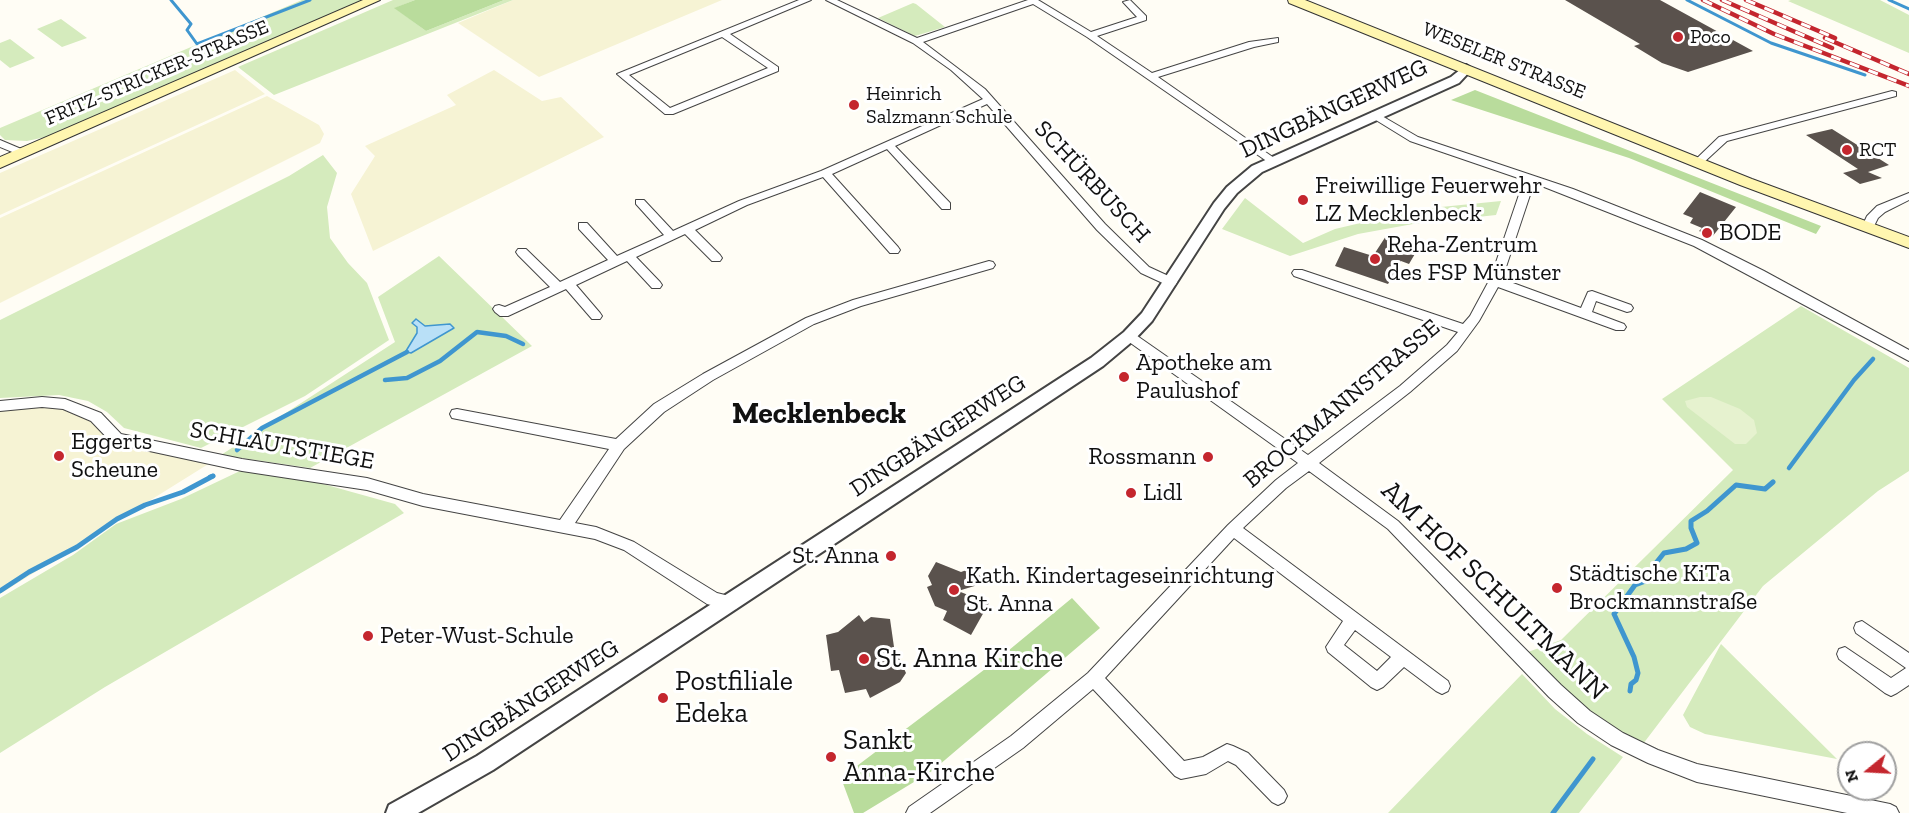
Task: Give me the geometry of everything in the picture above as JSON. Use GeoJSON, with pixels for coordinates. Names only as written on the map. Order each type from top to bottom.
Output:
{"type":"FeatureCollection","features":[{"type":"Feature","properties":{"kind":"main road","name":"FRITZ-STRICKER-STRASSE"},"geometry":{"type":"LineString","coordinates":[[0,163],[374,0]]}},
{"type":"Feature","properties":{"kind":"main road","name":"WESELER STRASSE"},"geometry":{"type":"LineString","coordinates":[[1294,0],[1698,162],[1909,243]]}},
{"type":"Feature","properties":{"kind":"street"},"geometry":{"type":"LineString","coordinates":[[723,33],[775,69],[669,112],[622,75],[723,33],[807,0]]}},
{"type":"Feature","properties":{"kind":"street","name":"SCHÜRBUSCH"},"geometry":{"type":"LineString","coordinates":[[830,0],[916,41],[954,68],[989,100],[1101,227],[1145,270],[1171,282]]}},
{"type":"Feature","properties":{"kind":"street"},"geometry":{"type":"LineString","coordinates":[[916,41],[1033,1],[1090,35],[1272,160]]}},
{"type":"Feature","properties":{"kind":"street"},"geometry":{"type":"LineString","coordinates":[[1090,35],[1143,18],[1127,2]]}},
{"type":"Feature","properties":{"kind":"street"},"geometry":{"type":"LineString","coordinates":[[1149,77],[1252,44],[1275,40]]}},
{"type":"Feature","properties":{"kind":"street","name":"DINGBÄNGERWEG"},"geometry":{"type":"LineString","coordinates":[[397,813],[484,762],[731,603],[1068,381],[1130,336],[1147,317],[1232,190],[1257,169],[1272,160],[1455,80],[1466,69]]}},
{"type":"Feature","properties":{"kind":"street"},"geometry":{"type":"LineString","coordinates":[[1698,162],[1724,139],[1892,94]]}},
{"type":"Feature","properties":{"kind":"street"},"geometry":{"type":"LineString","coordinates":[[499,309],[504,313],[743,203],[825,173],[989,100]]}},
{"type":"Feature","properties":{"kind":"street"},"geometry":{"type":"LineString","coordinates":[[1375,115],[1414,139],[1611,206],[1698,243],[1760,274],[1909,356]]}},
{"type":"Feature","properties":{"kind":"street"},"geometry":{"type":"LineString","coordinates":[[0,144],[22,153]]}},
{"type":"Feature","properties":{"kind":"street"},"geometry":{"type":"LineString","coordinates":[[888,144],[946,206]]}},
{"type":"Feature","properties":{"kind":"street"},"geometry":{"type":"LineString","coordinates":[[825,173],[894,250]]}},
{"type":"Feature","properties":{"kind":"street","name":"BROCKMANNSTRASSE"},"geometry":{"type":"LineString","coordinates":[[926,810],[1017,742],[1094,678],[1233,529],[1308,462],[1428,371],[1452,348],[1467,330],[1495,280],[1530,178]]}},
{"type":"Feature","properties":{"kind":"street"},"geometry":{"type":"LineString","coordinates":[[1868,227],[1876,213],[1893,202],[1909,196]]}},
{"type":"Feature","properties":{"kind":"street"},"geometry":{"type":"LineString","coordinates":[[640,202],[672,236]]}},
{"type":"Feature","properties":{"kind":"street"},"geometry":{"type":"LineString","coordinates":[[583,226],[616,262]]}},
{"type":"Feature","properties":{"kind":"street"},"geometry":{"type":"LineString","coordinates":[[687,229],[716,258]]}},
{"type":"Feature","properties":{"kind":"street"},"geometry":{"type":"LineString","coordinates":[[522,252],[563,285],[596,316]]}},
{"type":"Feature","properties":{"kind":"street"},"geometry":{"type":"LineString","coordinates":[[629,255],[656,285]]}},
{"type":"Feature","properties":{"kind":"street"},"geometry":{"type":"LineString","coordinates":[[564,525],[619,445],[659,408],[708,377],[810,321],[857,303],[989,265]]}},
{"type":"Feature","properties":{"kind":"street"},"geometry":{"type":"LineString","coordinates":[[1298,273],[1467,330]]}},
{"type":"Feature","properties":{"kind":"street"},"geometry":{"type":"LineString","coordinates":[[1495,280],[1620,327]]}},
{"type":"Feature","properties":{"kind":"street"},"geometry":{"type":"LineString","coordinates":[[1585,314],[1592,295],[1627,308]]}},
{"type":"Feature","properties":{"kind":"street","name":"AM HOF SCHULTMANN"},"geometry":{"type":"LineString","coordinates":[[1130,336],[1393,525],[1555,692],[1584,717],[1617,739],[1654,757],[1697,773],[1890,813]]}},
{"type":"Feature","properties":{"kind":"street","name":"SCHLAUTSTIEGE"},"geometry":{"type":"LineString","coordinates":[[0,406],[42,402],[65,404],[96,417],[117,439],[242,465],[367,484],[423,500],[564,525],[596,533],[629,546],[713,599],[731,603]]}},
{"type":"Feature","properties":{"kind":"street"},"geometry":{"type":"LineString","coordinates":[[458,414],[619,445]]}},
{"type":"Feature","properties":{"kind":"street"},"geometry":{"type":"LineString","coordinates":[[1233,529],[1442,686]]}},
{"type":"Feature","properties":{"kind":"street"},"geometry":{"type":"LineString","coordinates":[[1353,620],[1334,647],[1377,682],[1403,657]]}},
{"type":"Feature","properties":{"kind":"street"},"geometry":{"type":"LineString","coordinates":[[1862,628],[1909,662]]}},
{"type":"Feature","properties":{"kind":"street"},"geometry":{"type":"LineString","coordinates":[[1845,654],[1891,688],[1909,675]]}},
{"type":"Feature","properties":{"kind":"street"},"geometry":{"type":"LineString","coordinates":[[1094,678],[1181,770],[1206,765],[1227,752],[1242,759],[1278,796]]}},
{"type":"Feature","properties":{"kind":"shaded area"},"geometry":{"type":"Polygon","coordinates":[[[513,0],[722,0],[539,77],[458,23],[513,0]]]}},
{"type":"Feature","properties":{"kind":"shaded area"},"geometry":{"type":"Polygon","coordinates":[[[235,70],[265,94],[0,215],[0,173],[235,70]]]}},
{"type":"Feature","properties":{"kind":"shaded area"},"geometry":{"type":"Polygon","coordinates":[[[494,70],[542,101],[561,97],[604,137],[373,251],[351,194],[375,156],[365,146],[456,105],[447,95],[494,70]]]}},
{"type":"Feature","properties":{"kind":"shaded area"},"geometry":{"type":"Polygon","coordinates":[[[267,96],[319,125],[324,134],[320,143],[0,303],[0,218],[267,96]]]}},
{"type":"Feature","properties":{"kind":"shaded area"},"geometry":{"type":"Polygon","coordinates":[[[37,405],[60,407],[91,420],[112,442],[210,463],[0,594],[0,409],[37,405]]]}},
{"type":"Feature","properties":{"kind":"green space"},"geometry":{"type":"Polygon","coordinates":[[[302,0],[369,0],[55,135],[27,141],[5,140],[0,135],[0,128],[302,0]]]}},
{"type":"Feature","properties":{"kind":"green space"},"geometry":{"type":"Polygon","coordinates":[[[393,0],[415,0],[395,8],[426,31],[504,0],[513,0],[274,95],[238,67],[393,0]]]}},
{"type":"Feature","properties":{"kind":"green space"},"geometry":{"type":"Polygon","coordinates":[[[415,0],[504,0],[426,31],[394,8],[415,0]]]}},
{"type":"Feature","properties":{"kind":"green space"},"geometry":{"type":"Polygon","coordinates":[[[1880,0],[1909,15],[1909,53],[1788,1],[1880,0]]]}},
{"type":"Feature","properties":{"kind":"green space"},"geometry":{"type":"Polygon","coordinates":[[[913,3],[945,27],[915,36],[878,18],[913,3]]]}},
{"type":"Feature","properties":{"kind":"green space"},"geometry":{"type":"Polygon","coordinates":[[[61,19],[87,38],[62,47],[37,29],[61,19]]]}},
{"type":"Feature","properties":{"kind":"green space"},"geometry":{"type":"Polygon","coordinates":[[[10,39],[35,58],[10,68],[0,60],[0,43],[10,39]]]}},
{"type":"Feature","properties":{"kind":"green space"},"geometry":{"type":"Polygon","coordinates":[[[1475,90],[1821,226],[1816,234],[1629,158],[1451,100],[1475,90]]]}},
{"type":"Feature","properties":{"kind":"green space"},"geometry":{"type":"Polygon","coordinates":[[[323,155],[337,173],[327,207],[330,238],[348,263],[367,283],[389,340],[305,396],[201,448],[124,428],[107,412],[88,401],[59,395],[0,398],[0,320],[289,176],[323,155]]]}},
{"type":"Feature","properties":{"kind":"green space"},"geometry":{"type":"Polygon","coordinates":[[[1245,198],[1303,243],[1335,229],[1386,217],[1381,213],[1501,201],[1496,215],[1413,224],[1358,234],[1290,256],[1222,229],[1245,198]]]}},
{"type":"Feature","properties":{"kind":"green space"},"geometry":{"type":"Polygon","coordinates":[[[439,256],[532,346],[310,468],[221,455],[395,342],[378,297],[439,256]]]}},
{"type":"Feature","properties":{"kind":"green space"},"geometry":{"type":"Polygon","coordinates":[[[1801,306],[1909,368],[1909,471],[1878,491],[1763,586],[1643,744],[1619,732],[1577,701],[1528,652],[1561,640],[1733,470],[1662,399],[1801,306]]]}},
{"type":"Feature","properties":{"kind":"green space"},"geometry":{"type":"Polygon","coordinates":[[[1711,397],[1740,409],[1754,420],[1757,433],[1746,444],[1735,444],[1687,407],[1685,401],[1711,397]]]}},
{"type":"Feature","properties":{"kind":"green space"},"geometry":{"type":"Polygon","coordinates":[[[242,470],[298,477],[395,504],[404,513],[105,687],[0,753],[0,598],[73,555],[116,524],[181,499],[242,470]]]}},
{"type":"Feature","properties":{"kind":"green space"},"geometry":{"type":"Polygon","coordinates":[[[1072,598],[1100,628],[932,771],[863,813],[854,813],[841,778],[997,660],[1072,598]]]}},
{"type":"Feature","properties":{"kind":"green space"},"geometry":{"type":"Polygon","coordinates":[[[1721,644],[1837,759],[1705,734],[1690,727],[1683,715],[1721,644]]]}},
{"type":"Feature","properties":{"kind":"green space"},"geometry":{"type":"Polygon","coordinates":[[[1522,674],[1555,709],[1587,734],[1623,757],[1579,813],[1388,813],[1522,674]]]}},
{"type":"Feature","properties":{"kind":"water"},"geometry":{"type":"Polygon","coordinates":[[[416,319],[425,326],[450,324],[454,328],[411,353],[406,351],[417,333],[417,327],[412,323],[416,319]]]}},
{"type":"Feature","properties":{"kind":"building","name":"Poco"},"geometry":{"type":"Polygon","coordinates":[[[1565,0],[1660,0],[1753,51],[1688,72],[1662,63],[1634,46],[1640,44],[1565,0]]]}},
{"type":"Feature","properties":{"kind":"building","name":"RCT"},"geometry":{"type":"Polygon","coordinates":[[[1832,129],[1889,165],[1868,172],[1882,178],[1860,184],[1843,173],[1858,169],[1806,135],[1832,129]]]}},
{"type":"Feature","properties":{"kind":"building"},"geometry":{"type":"Polygon","coordinates":[[[1700,192],[1736,207],[1712,237],[1699,231],[1702,228],[1690,223],[1693,218],[1683,214],[1700,192]]]}},
{"type":"Feature","properties":{"kind":"building","name":"Reha-Zentrum des FSP Münster"},"geometry":{"type":"Polygon","coordinates":[[[1386,236],[1419,247],[1409,264],[1401,261],[1388,284],[1335,266],[1344,247],[1373,256],[1386,236]]]}},
{"type":"Feature","properties":{"kind":"building","name":"Kath. Kindertageseinrichtung St. Anna"},"geometry":{"type":"Polygon","coordinates":[[[936,562],[961,572],[972,568],[976,574],[991,581],[958,591],[989,603],[971,635],[943,620],[947,611],[935,606],[927,587],[932,585],[928,576],[936,562]]]}},
{"type":"Feature","properties":{"kind":"building","name":"St. Anna Kirche"},"geometry":{"type":"Polygon","coordinates":[[[859,615],[864,622],[871,617],[890,619],[894,647],[906,673],[900,682],[870,698],[866,689],[845,693],[839,670],[831,671],[826,635],[838,632],[859,615]]]}},
{"type":"Feature","properties":{"kind":"waterway"},"geometry":{"type":"LineString","coordinates":[[171,0],[191,24],[187,30],[197,44],[310,0]]}},
{"type":"Feature","properties":{"kind":"waterway"},"geometry":{"type":"LineString","coordinates":[[1687,0],[1771,43],[1865,75]]}},
{"type":"Feature","properties":{"kind":"waterway"},"geometry":{"type":"LineString","coordinates":[[1889,0],[1909,9]]}},
{"type":"Feature","properties":{"kind":"waterway"},"geometry":{"type":"LineString","coordinates":[[385,380],[407,378],[440,361],[477,332],[506,336],[523,344]]}},
{"type":"Feature","properties":{"kind":"waterway"},"geometry":{"type":"LineString","coordinates":[[237,450],[262,428],[407,352]]}},
{"type":"Feature","properties":{"kind":"waterway"},"geometry":{"type":"LineString","coordinates":[[1789,468],[1854,380],[1873,359]]}},
{"type":"Feature","properties":{"kind":"waterway"},"geometry":{"type":"LineString","coordinates":[[0,591],[29,572],[77,547],[117,519],[145,505],[183,492],[213,476],[210,477]]}},
{"type":"Feature","properties":{"kind":"waterway"},"geometry":{"type":"LineString","coordinates":[[1630,691],[1631,684],[1636,680],[1638,673],[1634,657],[1614,614],[1635,585],[1651,579],[1656,563],[1664,553],[1686,549],[1697,543],[1691,528],[1691,521],[1707,511],[1736,485],[1765,489],[1773,482]]}},
{"type":"Feature","properties":{"kind":"waterway"},"geometry":{"type":"LineString","coordinates":[[1553,813],[1593,759]]}},
{"type":"Feature","properties":{"kind":"railway"},"geometry":{"type":"LineString","coordinates":[[1703,0],[1774,34],[1909,86]]}},
{"type":"Feature","properties":{"kind":"railway"},"geometry":{"type":"LineString","coordinates":[[1722,0],[1832,48]]}},
{"type":"Feature","properties":{"kind":"railway"},"geometry":{"type":"LineString","coordinates":[[1746,0],[1835,38]]}},
{"type":"Feature","properties":{"kind":"railway"},"geometry":{"type":"LineString","coordinates":[[1825,38],[1909,74]]}},
{"type":"Feature","properties":{"kind":"place","name":"Poco"},"geometry":{"type":"Point","coordinates":[1678,37]}},
{"type":"Feature","properties":{"kind":"place","name":"Heinrich Salzmann Schule"},"geometry":{"type":"Point","coordinates":[854,105]}},
{"type":"Feature","properties":{"kind":"place","name":"RCT"},"geometry":{"type":"Point","coordinates":[1847,150]}},
{"type":"Feature","properties":{"kind":"place","name":"Freiwillige Feuerwehr LZ Mecklenbeck"},"geometry":{"type":"Point","coordinates":[1303,200]}},
{"type":"Feature","properties":{"kind":"place","name":"BODE"},"geometry":{"type":"Point","coordinates":[1707,233]}},
{"type":"Feature","properties":{"kind":"place","name":"Reha-Zentrum des FSP Münster"},"geometry":{"type":"Point","coordinates":[1375,259]}},
{"type":"Feature","properties":{"kind":"place","name":"Apotheke am Paulushof"},"geometry":{"type":"Point","coordinates":[1124,377]}},
{"type":"Feature","properties":{"kind":"place","name":"Eggerts Scheune"},"geometry":{"type":"Point","coordinates":[59,456]}},
{"type":"Feature","properties":{"kind":"place","name":"Rossmann"},"geometry":{"type":"Point","coordinates":[1208,457]}},
{"type":"Feature","properties":{"kind":"place","name":"Lidl"},"geometry":{"type":"Point","coordinates":[1131,493]}},
{"type":"Feature","properties":{"kind":"place","name":"St. Anna"},"geometry":{"type":"Point","coordinates":[891,556]}},
{"type":"Feature","properties":{"kind":"place","name":"Städtische KiTa Brockmannstraße"},"geometry":{"type":"Point","coordinates":[1557,588]}},
{"type":"Feature","properties":{"kind":"place","name":"Kath. Kindertageseinrichtung St. Anna"},"geometry":{"type":"Point","coordinates":[954,590]}},
{"type":"Feature","properties":{"kind":"place","name":"Peter-Wust-Schule"},"geometry":{"type":"Point","coordinates":[368,636]}},
{"type":"Feature","properties":{"kind":"place","name":"St. Anna Kirche"},"geometry":{"type":"Point","coordinates":[864,659]}},
{"type":"Feature","properties":{"kind":"place","name":"Postfiliale Edeka"},"geometry":{"type":"Point","coordinates":[663,698]}},
{"type":"Feature","properties":{"kind":"place","name":"Sankt Anna-Kirche"},"geometry":{"type":"Point","coordinates":[831,757]}},
{"type":"Feature","properties":{"kind":"district","name":"Mecklenbeck"},"geometry":{"type":"Point","coordinates":[819,414]}}]}
